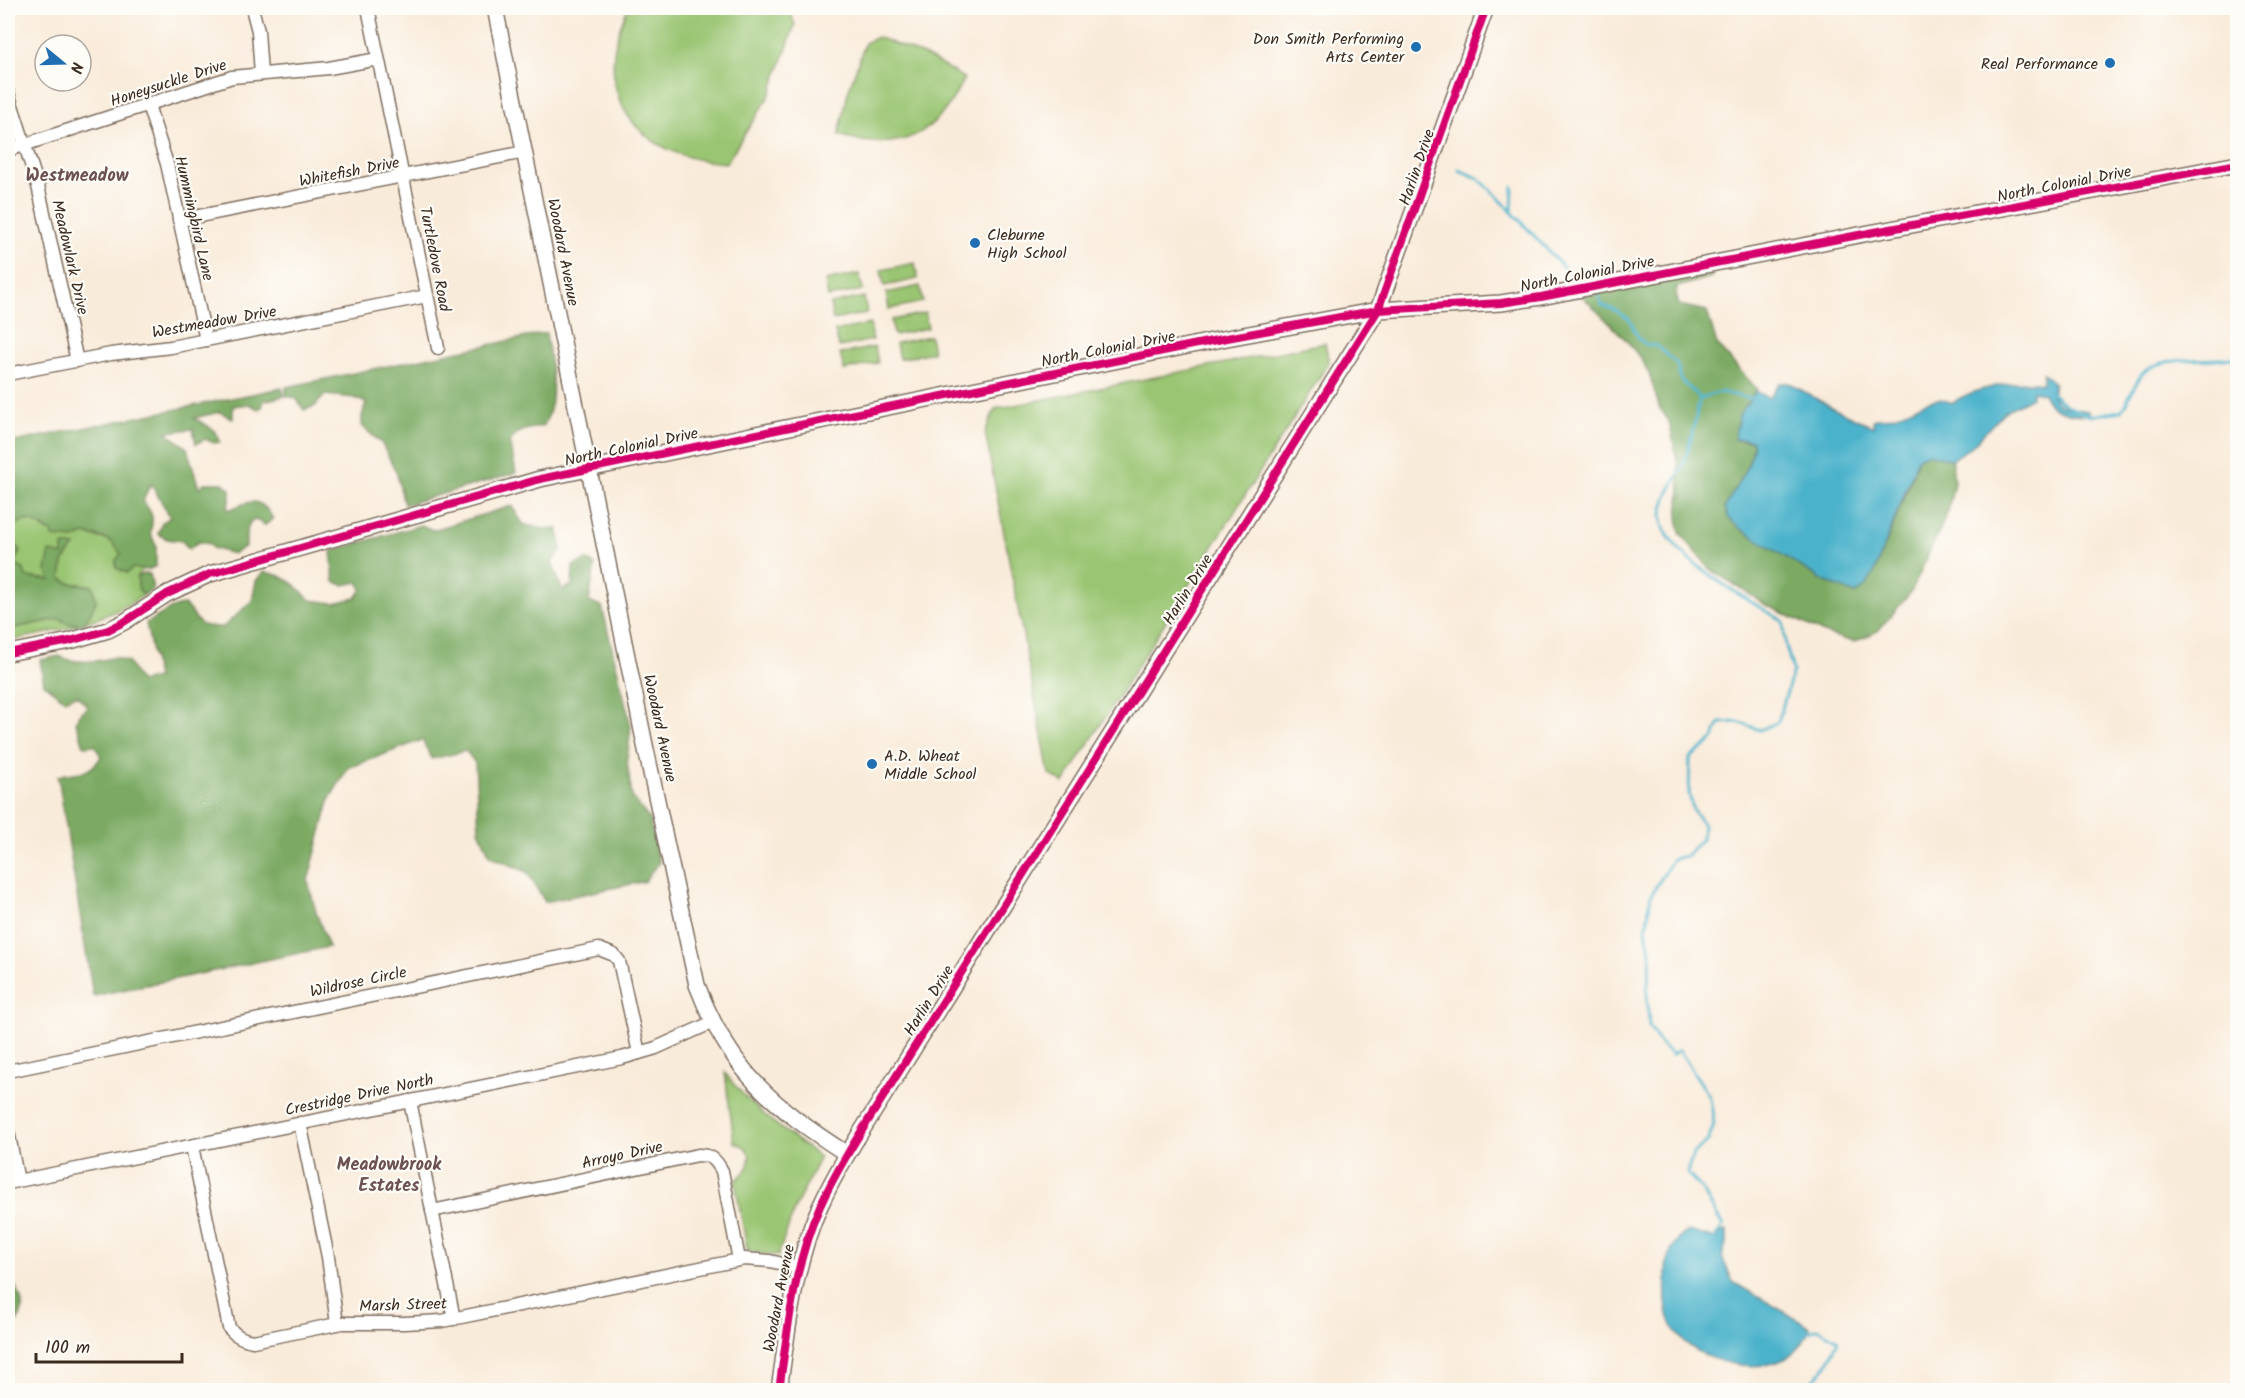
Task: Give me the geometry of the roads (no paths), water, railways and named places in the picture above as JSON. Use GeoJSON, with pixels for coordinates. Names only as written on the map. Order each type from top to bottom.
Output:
{"type":"FeatureCollection","features":[{"type":"Feature","properties":{"kind":"street"},"geometry":{"type":"LineString","coordinates":[[252,8],[258,31],[261,74]]}},
{"type":"Feature","properties":{"kind":"street","name":"Turtledove Road"},"geometry":{"type":"LineString","coordinates":[[368,8],[438,348]]}},
{"type":"Feature","properties":{"kind":"street","name":"Woodard Avenue"},"geometry":{"type":"LineString","coordinates":[[495,8],[645,745],[695,974],[713,1022],[739,1064],[765,1094],[802,1125],[847,1154],[819,1208],[800,1268],[779,1390]]}},
{"type":"Feature","properties":{"kind":"street","name":"Harlin Drive"},"geometry":{"type":"LineString","coordinates":[[847,1154],[1378,310],[1486,8]]}},
{"type":"Feature","properties":{"kind":"street","name":"Honeysuckle Drive"},"geometry":{"type":"LineString","coordinates":[[8,150],[219,80],[329,68],[378,59]]}},
{"type":"Feature","properties":{"kind":"street","name":"Meadowlark Drive"},"geometry":{"type":"LineString","coordinates":[[8,93],[38,186],[77,361]]}},
{"type":"Feature","properties":{"kind":"street","name":"Hummingbird Lane"},"geometry":{"type":"LineString","coordinates":[[148,105],[167,164],[206,340]]}},
{"type":"Feature","properties":{"kind":"street","name":"Whitefish Drive"},"geometry":{"type":"LineString","coordinates":[[179,220],[525,152]]}},
{"type":"Feature","properties":{"kind":"street","name":"North Colonial Drive"},"geometry":{"type":"LineString","coordinates":[[8,653],[70,641],[108,630],[167,594],[237,566],[500,490],[590,469],[1097,364],[1378,310],[1501,303],[1541,297],[2238,164]]}},
{"type":"Feature","properties":{"kind":"street","name":"Westmeadow Drive"},"geometry":{"type":"LineString","coordinates":[[8,374],[206,340],[427,296]]}},
{"type":"Feature","properties":{"kind":"street","name":"Wildrose Circle"},"geometry":{"type":"LineString","coordinates":[[8,1071],[599,949],[607,950],[619,961],[639,1053]]}},
{"type":"Feature","properties":{"kind":"street","name":"Crestridge Drive North"},"geometry":{"type":"LineString","coordinates":[[13,1182],[639,1053],[657,1048],[713,1022]]}},
{"type":"Feature","properties":{"kind":"street"},"geometry":{"type":"LineString","coordinates":[[410,1101],[454,1318]]}},
{"type":"Feature","properties":{"kind":"street"},"geometry":{"type":"LineString","coordinates":[[300,1123],[328,1257],[337,1324]]}},
{"type":"Feature","properties":{"kind":"street"},"geometry":{"type":"LineString","coordinates":[[8,1131],[13,1182]]}},
{"type":"Feature","properties":{"kind":"street","name":"Marsh Street"},"geometry":{"type":"LineString","coordinates":[[192,1146],[229,1328],[235,1335],[253,1341],[337,1324],[428,1323],[739,1260],[758,1259],[800,1268]]}},
{"type":"Feature","properties":{"kind":"street","name":"Arroyo Drive"},"geometry":{"type":"LineString","coordinates":[[432,1211],[707,1155],[716,1160],[723,1172],[739,1260]]}},
{"type":"Feature","properties":{"kind":"water"},"geometry":{"type":"Polygon","coordinates":[[[2043,373],[2054,383],[2052,396],[2055,401],[2068,408],[2088,411],[2089,414],[2076,415],[2062,411],[2050,404],[2043,393],[2032,391],[2032,397],[2004,412],[1973,445],[1952,460],[1929,453],[1918,458],[1874,573],[1864,588],[1856,594],[1824,581],[1741,529],[1729,519],[1725,508],[1748,466],[1753,449],[1753,441],[1734,440],[1739,415],[1756,391],[1769,398],[1780,383],[1789,383],[1835,409],[1874,427],[1875,418],[1892,417],[1923,403],[1941,399],[1953,403],[1971,393],[1996,386],[2021,382],[2042,383],[2043,373]]]}},
{"type":"Feature","properties":{"kind":"water"},"geometry":{"type":"Polygon","coordinates":[[[1689,1231],[1716,1239],[1721,1232],[1727,1231],[1727,1241],[1722,1257],[1733,1282],[1810,1327],[1802,1344],[1791,1356],[1776,1363],[1758,1366],[1740,1365],[1704,1355],[1689,1346],[1678,1335],[1670,1321],[1666,1306],[1666,1267],[1675,1243],[1689,1231]]]}},
{"type":"Feature","properties":{"kind":"waterway"},"geometry":{"type":"LineString","coordinates":[[1419,154],[1424,155]]}},
{"type":"Feature","properties":{"kind":"waterway"},"geometry":{"type":"LineString","coordinates":[[1459,170],[1478,178],[1580,282]]}},
{"type":"Feature","properties":{"kind":"waterway"},"geometry":{"type":"LineString","coordinates":[[1512,211],[1513,187]]}},
{"type":"Feature","properties":{"kind":"waterway"},"geometry":{"type":"LineString","coordinates":[[1597,292],[1602,305],[1629,319],[1639,339],[1647,345],[1657,346],[1677,364],[1680,379],[1700,398],[1686,457],[1663,509],[1665,530],[1691,561],[1710,576],[1783,621],[1786,646],[1793,671],[1778,722],[1760,730],[1738,722],[1720,723],[1712,741],[1690,758],[1689,793],[1693,810],[1703,824],[1702,839],[1686,856],[1673,859],[1651,895],[1646,929],[1651,958],[1647,992],[1649,1026],[1659,1042],[1672,1055],[1679,1050],[1710,1097],[1714,1124],[1708,1141],[1693,1154],[1687,1173],[1701,1188],[1723,1226],[1713,1241]]}},
{"type":"Feature","properties":{"kind":"waterway"},"geometry":{"type":"LineString","coordinates":[[2050,392],[2064,404],[2089,416],[2121,411],[2142,374],[2150,367],[2173,361],[2238,357]]}},
{"type":"Feature","properties":{"kind":"waterway"},"geometry":{"type":"LineString","coordinates":[[1700,398],[1720,392],[1753,399]]}},
{"type":"Feature","properties":{"kind":"waterway"},"geometry":{"type":"LineString","coordinates":[[1806,1390],[1828,1363],[1838,1340],[1819,1329],[1808,1332]]}},
{"type":"Feature","properties":{"kind":"place","name":"Don Smith Performing Arts Center"},"geometry":{"type":"Point","coordinates":[1416,47]}},
{"type":"Feature","properties":{"kind":"place","name":"Real Performance"},"geometry":{"type":"Point","coordinates":[2110,63]}},
{"type":"Feature","properties":{"kind":"place","name":"Cleburne High School"},"geometry":{"type":"Point","coordinates":[975,243]}},
{"type":"Feature","properties":{"kind":"place","name":"A.D. Wheat Middle School"},"geometry":{"type":"Point","coordinates":[872,764]}},
{"type":"Feature","properties":{"kind":"district","name":"Westmeadow"},"geometry":{"type":"Point","coordinates":[77,175]}},
{"type":"Feature","properties":{"kind":"district","name":"Meadowbrook Estates"},"geometry":{"type":"Point","coordinates":[389,1174]}}]}
